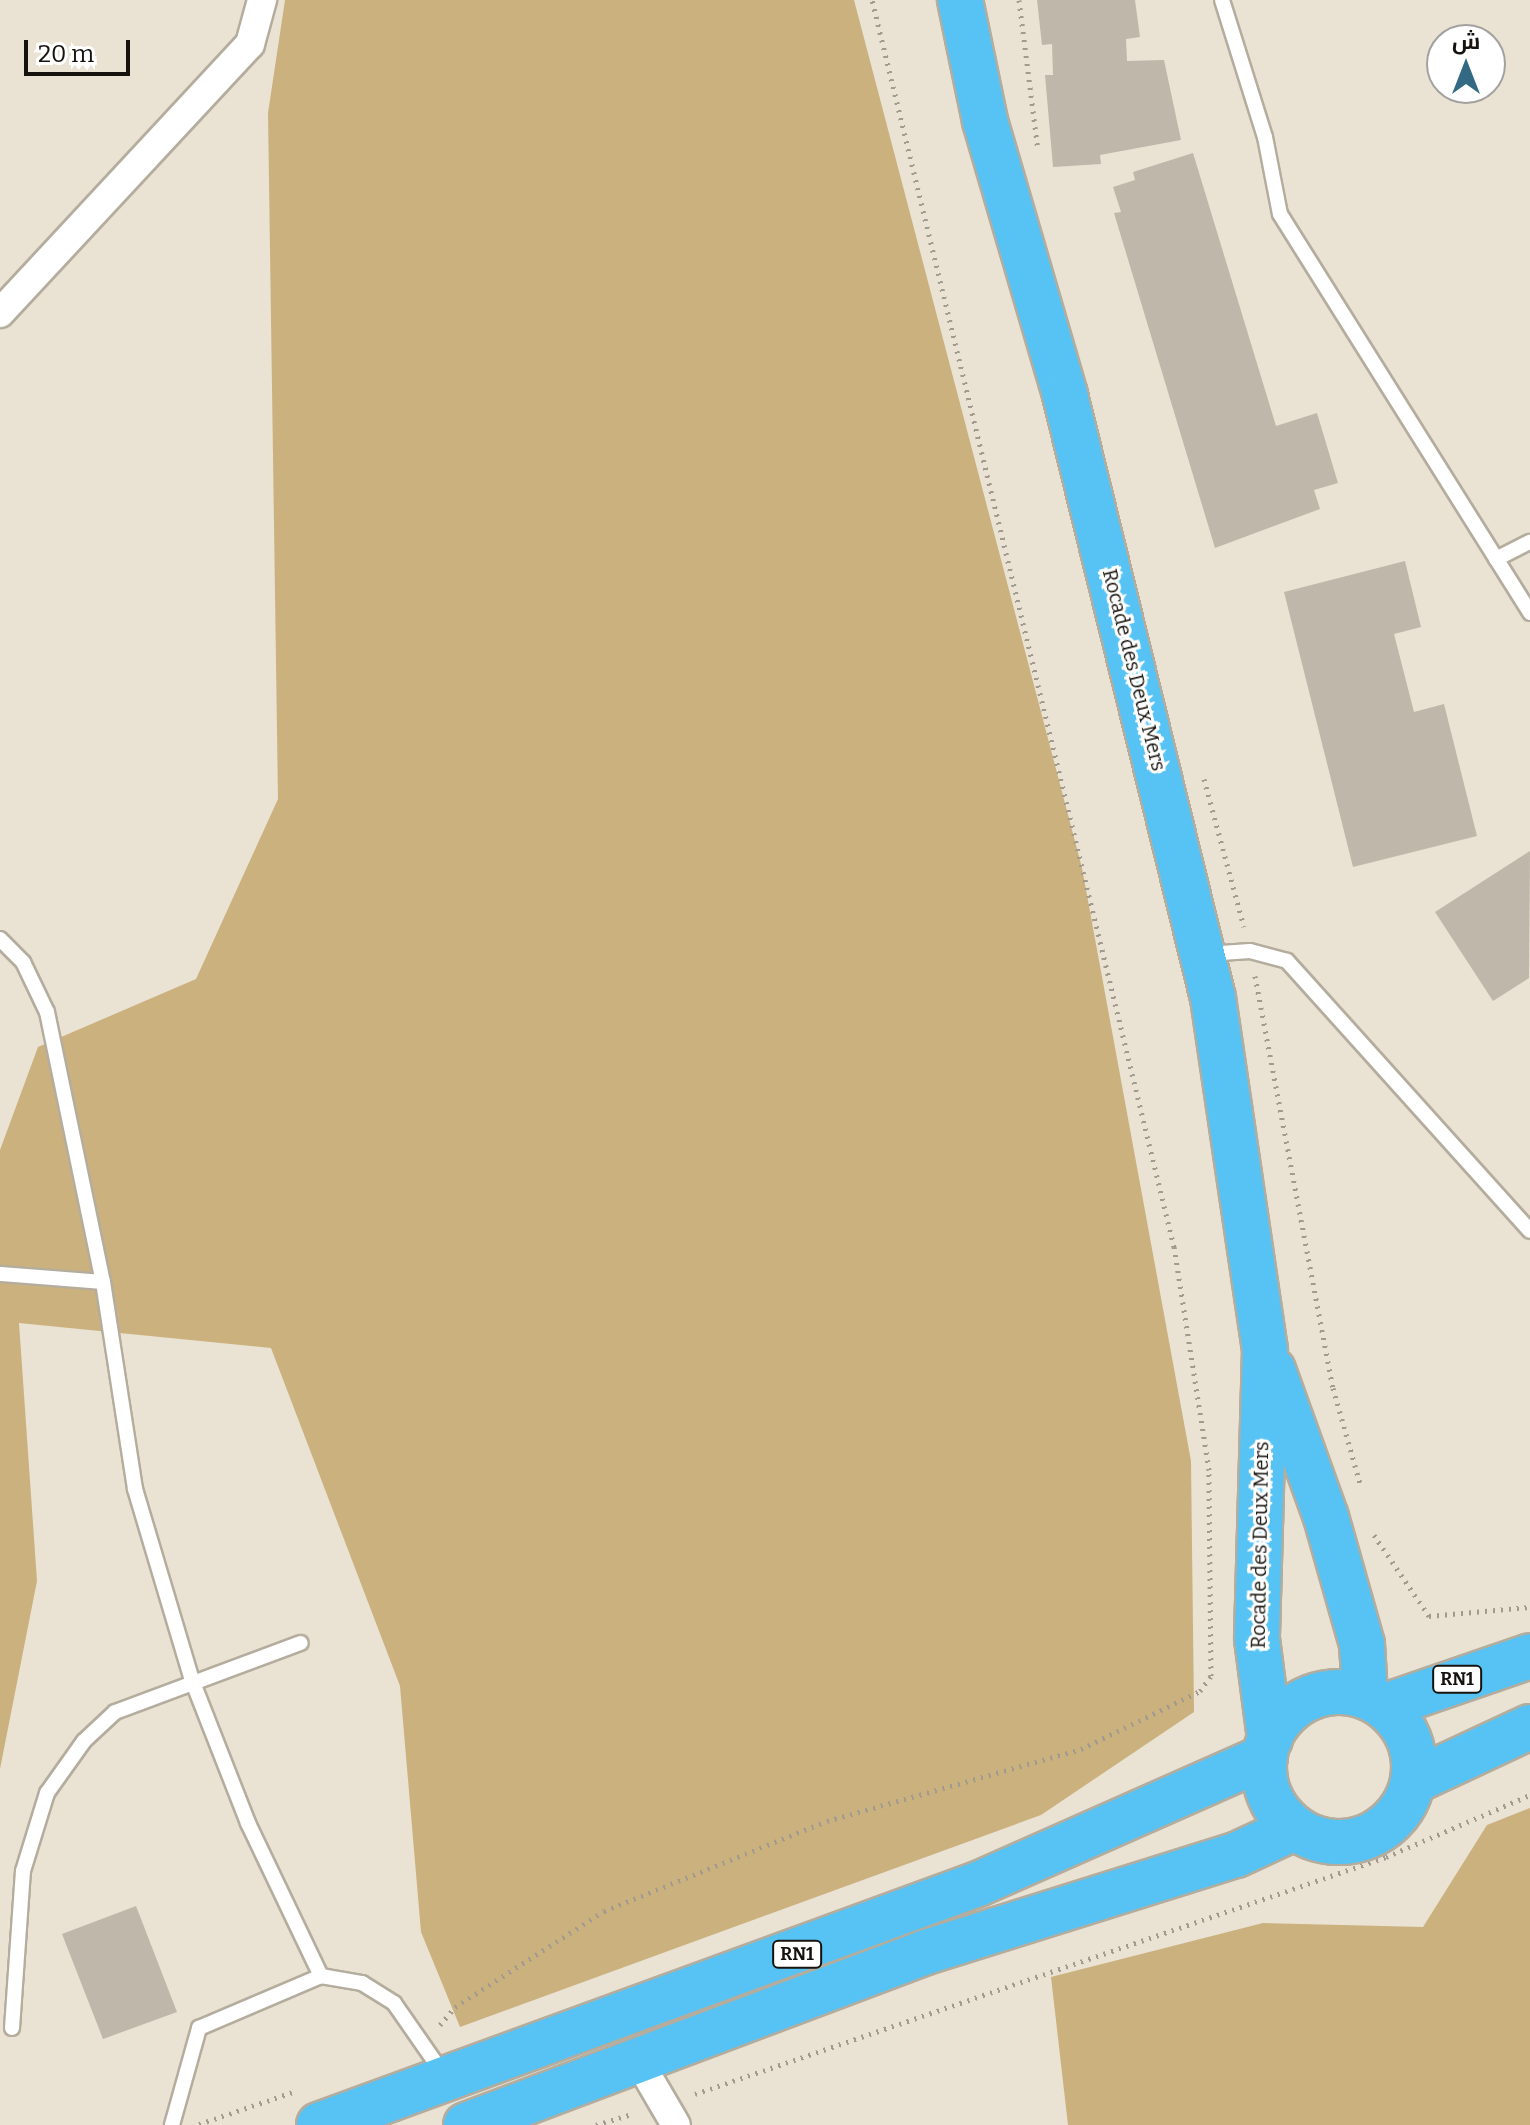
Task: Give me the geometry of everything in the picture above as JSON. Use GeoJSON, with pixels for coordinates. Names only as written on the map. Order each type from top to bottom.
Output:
{"type":"FeatureCollection","features":[{"type":"Feature","properties":{"kind":"highway","name":"Rocade des Deux Mers"},"geometry":{"type":"LineString","coordinates":[[960,0],[985,121],[1062,381],[1203,954],[1265,1349],[1257,1639],[1267,1748]]}},
{"type":"Feature","properties":{"kind":"highway","name":"Rocade des Deux Mers"},"geometry":{"type":"LineString","coordinates":[[1265,1349],[1330,1530],[1375,1700]]}},
{"type":"Feature","properties":{"kind":"highway","name":"RN1"},"geometry":{"type":"LineString","coordinates":[[319,2125],[432,2062],[978,1884],[1267,1748],[1307,1700],[1375,1700],[1530,1656]]}},
{"type":"Feature","properties":{"kind":"highway"},"geometry":{"type":"LineString","coordinates":[[1267,1748],[1275,1808],[1294,1828],[1335,1843],[1378,1833],[1407,1802],[1414,1781],[1413,1751],[1375,1700]]}},
{"type":"Feature","properties":{"kind":"highway"},"geometry":{"type":"LineString","coordinates":[[1414,1781],[1530,1727]]}},
{"type":"Feature","properties":{"kind":"highway","name":"RN1"},"geometry":{"type":"LineString","coordinates":[[466,2125],[912,1957],[1236,1855],[1294,1828]]}},
{"type":"Feature","properties":{"kind":"street"},"geometry":{"type":"LineString","coordinates":[[0,313],[250,44],[262,0]]}},
{"type":"Feature","properties":{"kind":"street"},"geometry":{"type":"LineString","coordinates":[[638,2060],[670,2115]]}},
{"type":"Feature","properties":{"kind":"lane"},"geometry":{"type":"LineString","coordinates":[[1222,0],[1265,137],[1280,214],[1530,613]]}},
{"type":"Feature","properties":{"kind":"lane"},"geometry":{"type":"LineString","coordinates":[[1496,559],[1530,542]]}},
{"type":"Feature","properties":{"kind":"lane"},"geometry":{"type":"LineString","coordinates":[[0,939],[23,962],[47,1012],[103,1282],[135,1489],[192,1680],[248,1823],[321,1976]]}},
{"type":"Feature","properties":{"kind":"lane"},"geometry":{"type":"LineString","coordinates":[[1203,954],[1250,951],[1287,961],[1529,1229]]}},
{"type":"Feature","properties":{"kind":"lane"},"geometry":{"type":"LineString","coordinates":[[0,1274],[103,1282]]}},
{"type":"Feature","properties":{"kind":"lane"},"geometry":{"type":"LineString","coordinates":[[12,2028],[23,1871],[47,1793],[115,1712],[192,1680],[301,1643]]}},
{"type":"Feature","properties":{"kind":"lane"},"geometry":{"type":"LineString","coordinates":[[172,2125],[199,2028],[321,1976],[375,1988],[394,2003],[432,2062]]}},
{"type":"Feature","properties":{"kind":"path"},"geometry":{"type":"LineString","coordinates":[[432,2062],[455,2007],[604,1911],[827,1821],[1081,1749],[1200,1691],[1211,1676],[1209,1470],[1174,1247],[872,0]]}},
{"type":"Feature","properties":{"kind":"path"},"geometry":{"type":"LineString","coordinates":[[1250,951],[1333,1388],[1366,1506]]}},
{"type":"Feature","properties":{"kind":"path"},"geometry":{"type":"LineString","coordinates":[[1370,1520],[1429,1616],[1530,1607]]}},
{"type":"Feature","properties":{"kind":"path"},"geometry":{"type":"LineString","coordinates":[[596,2125],[670,2115],[1386,1857],[1530,1795]]}},
{"type":"Feature","properties":{"kind":"shaded area"},"geometry":{"type":"Polygon","coordinates":[[[285,0],[854,0],[1082,868],[1191,1461],[1194,1712],[1041,1815],[460,2027],[421,1932],[400,1686],[271,1348],[19,1323],[37,1581],[0,1769],[0,1150],[38,1047],[196,979],[278,799],[268,113],[285,0]]]}},
{"type":"Feature","properties":{"kind":"shaded area"},"geometry":{"type":"Polygon","coordinates":[[[1530,1808],[1530,2125],[1068,2125],[1051,1977],[1263,1923],[1423,1927],[1487,1825],[1530,1808]]]}},
{"type":"Feature","properties":{"kind":"building"},"geometry":{"type":"Polygon","coordinates":[[[1037,0],[1135,0],[1140,37],[1126,39],[1127,61],[1164,60],[1181,140],[1100,155],[1101,164],[1053,167],[1045,75],[1053,75],[1052,44],[1042,45],[1037,0]]]}},
{"type":"Feature","properties":{"kind":"building"},"geometry":{"type":"Polygon","coordinates":[[[1193,153],[1276,426],[1317,413],[1338,483],[1314,490],[1320,509],[1215,548],[1114,213],[1121,212],[1113,187],[1135,180],[1133,172],[1193,153]]]}},
{"type":"Feature","properties":{"kind":"building"},"geometry":{"type":"Polygon","coordinates":[[[1405,561],[1421,627],[1394,634],[1414,712],[1444,704],[1477,836],[1353,867],[1284,592],[1405,561]]]}},
{"type":"Feature","properties":{"kind":"building"},"geometry":{"type":"Polygon","coordinates":[[[1530,851],[1529,978],[1493,1001],[1435,912],[1530,851]]]}},
{"type":"Feature","properties":{"kind":"building"},"geometry":{"type":"Polygon","coordinates":[[[136,1906],[177,2012],[103,2039],[62,1934],[136,1906]]]}}]}
